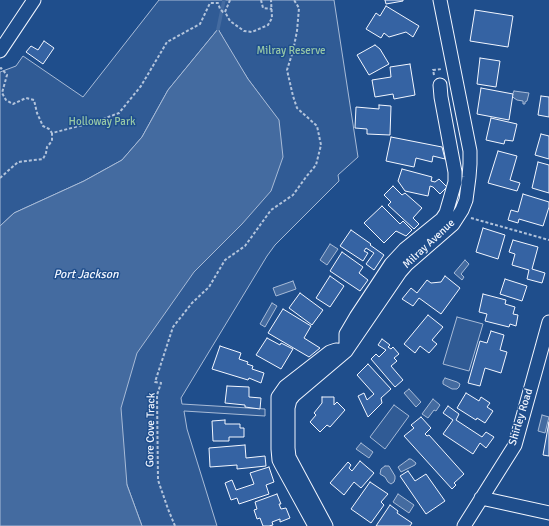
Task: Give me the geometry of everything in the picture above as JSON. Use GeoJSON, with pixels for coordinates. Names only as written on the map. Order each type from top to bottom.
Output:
{"type":"FeatureCollection","features":[{"type":"Feature","properties":{"kind":"street"},"geometry":{"type":"LineString","coordinates":[[0,51],[34,0]]}},
{"type":"Feature","properties":{"kind":"street","name":"Milray Avenue"},"geometry":{"type":"LineString","coordinates":[[326,526],[290,457],[288,448],[288,408],[290,400],[346,351],[400,272],[407,264],[449,228],[460,214],[465,204],[468,190],[470,156],[439,2]]}},
{"type":"Feature","properties":{"kind":"street","name":"Milray Avenue"},"geometry":{"type":"LineString","coordinates":[[346,351],[346,334],[391,264],[405,249],[446,215],[455,182],[455,172],[440,85]]}},
{"type":"Feature","properties":{"kind":"street","name":"Shirley Road"},"geometry":{"type":"LineString","coordinates":[[464,526],[515,445],[549,322]]}},
{"type":"Feature","properties":{"kind":"street"},"geometry":{"type":"LineString","coordinates":[[315,526],[280,462],[278,448],[278,401],[285,387],[330,352],[336,350],[346,351]]}},
{"type":"Feature","properties":{"kind":"street"},"geometry":{"type":"LineString","coordinates":[[481,498],[549,513]]}},
{"type":"Feature","properties":{"kind":"path"},"geometry":{"type":"LineString","coordinates":[[224,12],[230,0]]}},
{"type":"Feature","properties":{"kind":"path"},"geometry":{"type":"LineString","coordinates":[[261,0],[263,8],[272,9]]}},
{"type":"Feature","properties":{"kind":"path"},"geometry":{"type":"LineString","coordinates":[[52,133],[95,122],[119,113],[141,86],[167,42],[200,24],[210,3],[218,3],[220,9],[230,21],[244,31],[252,32],[268,25],[272,18],[271,0]]}},
{"type":"Feature","properties":{"kind":"path","name":"Gore Cove Track"},"geometry":{"type":"LineString","coordinates":[[175,526],[158,480],[157,395],[161,384],[155,382],[172,327],[192,302],[209,287],[225,260],[245,246],[271,210],[293,195],[306,176],[316,165],[321,145],[317,126],[297,108],[287,70],[297,31],[299,8],[294,0]]}},
{"type":"Feature","properties":{"kind":"path"},"geometry":{"type":"LineString","coordinates":[[0,69],[1,68],[7,75],[2,93],[6,100],[13,104],[26,98],[34,100],[37,113],[44,126],[52,133],[52,141],[47,147],[43,159],[18,162],[0,178]]}},
{"type":"Feature","properties":{"kind":"path"},"geometry":{"type":"LineString","coordinates":[[460,214],[549,240]]}},
{"type":"Feature","properties":{"kind":"shaded area"},"geometry":{"type":"Polygon","coordinates":[[[159,0],[334,0],[358,157],[338,175],[339,181],[275,245],[181,398],[182,404],[265,409],[265,416],[184,411],[187,429],[217,526],[142,526],[111,441],[139,330],[276,117],[248,79],[218,29],[168,90],[142,137],[122,160],[84,181],[14,213],[0,226],[0,72],[16,66],[23,56],[83,97],[159,0]]]}},
{"type":"Feature","properties":{"kind":"shaded area"},"geometry":{"type":"Polygon","coordinates":[[[457,317],[483,324],[469,371],[443,364],[457,317]]]}},
{"type":"Feature","properties":{"kind":"shaded area"},"geometry":{"type":"Polygon","coordinates":[[[394,405],[409,416],[385,449],[370,437],[394,405]]]}},
{"type":"Feature","properties":{"kind":"water","name":"Port Jackson"},"geometry":{"type":"Polygon","coordinates":[[[218,29],[248,79],[279,120],[283,157],[271,191],[242,224],[194,272],[137,353],[121,408],[127,485],[142,526],[0,526],[0,226],[14,213],[84,181],[122,160],[142,137],[168,90],[218,29]]]}},
{"type":"Feature","properties":{"kind":"water"},"geometry":{"type":"Polygon","coordinates":[[[514,91],[529,93],[525,104],[523,104],[523,101],[517,100],[512,96],[514,91]]]}},
{"type":"Feature","properties":{"kind":"water"},"geometry":{"type":"Polygon","coordinates":[[[330,244],[338,249],[327,265],[320,260],[330,244]]]}},
{"type":"Feature","properties":{"kind":"water"},"geometry":{"type":"Polygon","coordinates":[[[465,260],[469,264],[461,274],[464,277],[462,280],[454,273],[465,260]]]}},
{"type":"Feature","properties":{"kind":"water"},"geometry":{"type":"Polygon","coordinates":[[[293,281],[296,289],[276,296],[273,288],[293,281]]]}},
{"type":"Feature","properties":{"kind":"water"},"geometry":{"type":"Polygon","coordinates":[[[272,303],[277,306],[265,327],[260,324],[272,303]]]}},
{"type":"Feature","properties":{"kind":"water"},"geometry":{"type":"Polygon","coordinates":[[[445,378],[457,382],[460,384],[459,387],[457,389],[452,389],[443,384],[445,378]]]}},
{"type":"Feature","properties":{"kind":"water"},"geometry":{"type":"Polygon","coordinates":[[[409,389],[421,402],[416,407],[404,393],[409,389]]]}},
{"type":"Feature","properties":{"kind":"water"},"geometry":{"type":"Polygon","coordinates":[[[433,399],[440,405],[428,418],[422,414],[433,399]]]}},
{"type":"Feature","properties":{"kind":"water"},"geometry":{"type":"Polygon","coordinates":[[[542,415],[549,417],[545,433],[538,431],[542,415]]]}},
{"type":"Feature","properties":{"kind":"water"},"geometry":{"type":"Polygon","coordinates":[[[361,443],[373,452],[369,458],[356,449],[361,443]]]}},
{"type":"Feature","properties":{"kind":"water"},"geometry":{"type":"Polygon","coordinates":[[[409,459],[416,463],[415,465],[401,472],[398,467],[409,459]]]}},
{"type":"Feature","properties":{"kind":"water"},"geometry":{"type":"Polygon","coordinates":[[[385,466],[389,466],[395,476],[394,482],[391,484],[380,474],[381,469],[385,466]]]}},
{"type":"Feature","properties":{"kind":"water"},"geometry":{"type":"Polygon","coordinates":[[[398,494],[414,505],[409,513],[393,502],[398,494]]]}},
{"type":"Feature","properties":{"kind":"building"},"geometry":{"type":"Polygon","coordinates":[[[385,0],[403,0],[403,1],[386,4],[385,0]]]}},
{"type":"Feature","properties":{"kind":"building"},"geometry":{"type":"Polygon","coordinates":[[[386,6],[419,26],[413,37],[406,32],[389,37],[384,33],[381,38],[366,29],[376,13],[380,16],[386,6]]]}},
{"type":"Feature","properties":{"kind":"building"},"geometry":{"type":"Polygon","coordinates":[[[475,10],[513,16],[508,47],[470,41],[475,10]]]}},
{"type":"Feature","properties":{"kind":"building"},"geometry":{"type":"Polygon","coordinates":[[[44,41],[54,48],[43,64],[26,52],[31,46],[38,50],[44,41]]]}},
{"type":"Feature","properties":{"kind":"building"},"geometry":{"type":"Polygon","coordinates":[[[375,45],[380,49],[389,64],[369,75],[357,55],[375,45]]]}},
{"type":"Feature","properties":{"kind":"building"},"geometry":{"type":"Polygon","coordinates":[[[480,58],[500,61],[496,87],[477,84],[480,58]]]}},
{"type":"Feature","properties":{"kind":"building"},"geometry":{"type":"Polygon","coordinates":[[[410,64],[415,95],[394,99],[393,94],[375,97],[372,80],[391,77],[390,67],[410,64]]]}},
{"type":"Feature","properties":{"kind":"building"},"geometry":{"type":"Polygon","coordinates":[[[481,88],[513,94],[509,120],[477,114],[481,88]]]}},
{"type":"Feature","properties":{"kind":"building"},"geometry":{"type":"Polygon","coordinates":[[[541,96],[549,97],[549,117],[538,115],[541,96]]]}},
{"type":"Feature","properties":{"kind":"building"},"geometry":{"type":"Polygon","coordinates":[[[379,105],[391,106],[390,135],[367,134],[367,129],[355,128],[356,107],[379,109],[379,105]]]}},
{"type":"Feature","properties":{"kind":"building"},"geometry":{"type":"Polygon","coordinates":[[[491,118],[517,124],[513,141],[505,140],[504,144],[486,140],[491,118]]]}},
{"type":"Feature","properties":{"kind":"building"},"geometry":{"type":"Polygon","coordinates":[[[541,134],[549,136],[549,159],[535,155],[541,134]]]}},
{"type":"Feature","properties":{"kind":"building"},"geometry":{"type":"Polygon","coordinates":[[[391,137],[442,147],[445,159],[433,156],[432,162],[416,158],[414,167],[386,161],[391,137]]]}},
{"type":"Feature","properties":{"kind":"building"},"geometry":{"type":"Polygon","coordinates":[[[498,151],[517,156],[510,180],[520,183],[517,191],[488,183],[498,151]]]}},
{"type":"Feature","properties":{"kind":"building"},"geometry":{"type":"Polygon","coordinates":[[[538,162],[549,165],[549,193],[532,188],[538,162]]]}},
{"type":"Feature","properties":{"kind":"building"},"geometry":{"type":"Polygon","coordinates":[[[402,169],[432,177],[431,181],[435,182],[439,179],[447,187],[440,194],[430,186],[428,196],[405,191],[398,181],[402,169]]]}},
{"type":"Feature","properties":{"kind":"building"},"geometry":{"type":"Polygon","coordinates":[[[393,186],[402,195],[405,193],[422,208],[413,218],[419,224],[414,229],[388,205],[391,202],[384,195],[393,186]]]}},
{"type":"Feature","properties":{"kind":"building"},"geometry":{"type":"Polygon","coordinates":[[[523,194],[549,202],[549,207],[543,226],[519,219],[518,223],[508,220],[511,210],[518,212],[523,194]]]}},
{"type":"Feature","properties":{"kind":"building"},"geometry":{"type":"Polygon","coordinates":[[[382,206],[400,224],[403,221],[412,230],[406,236],[396,231],[384,243],[364,223],[382,206]]]}},
{"type":"Feature","properties":{"kind":"building"},"geometry":{"type":"Polygon","coordinates":[[[483,228],[505,235],[498,259],[476,252],[483,228]]]}},
{"type":"Feature","properties":{"kind":"building"},"geometry":{"type":"Polygon","coordinates":[[[351,230],[384,255],[374,270],[366,264],[374,253],[366,248],[364,251],[368,253],[363,261],[340,246],[351,230]]]}},
{"type":"Feature","properties":{"kind":"building"},"geometry":{"type":"Polygon","coordinates":[[[513,240],[538,247],[532,269],[545,273],[542,283],[527,279],[529,270],[512,265],[515,254],[509,252],[513,240]]]}},
{"type":"Feature","properties":{"kind":"building"},"geometry":{"type":"Polygon","coordinates":[[[342,252],[363,267],[359,273],[368,280],[360,291],[330,271],[342,252]]]}},
{"type":"Feature","properties":{"kind":"building"},"geometry":{"type":"Polygon","coordinates":[[[330,276],[344,286],[330,307],[316,298],[330,276]]]}},
{"type":"Feature","properties":{"kind":"building"},"geometry":{"type":"Polygon","coordinates":[[[445,276],[460,288],[441,314],[419,298],[413,306],[402,299],[411,288],[417,293],[427,280],[431,283],[441,282],[445,276]]]}},
{"type":"Feature","properties":{"kind":"building"},"geometry":{"type":"Polygon","coordinates":[[[505,279],[527,286],[522,301],[500,294],[505,279]]]}},
{"type":"Feature","properties":{"kind":"building"},"geometry":{"type":"Polygon","coordinates":[[[300,293],[323,310],[312,325],[289,308],[300,293]]]}},
{"type":"Feature","properties":{"kind":"building"},"geometry":{"type":"Polygon","coordinates":[[[483,294],[506,300],[505,304],[515,307],[513,314],[518,315],[516,326],[510,324],[509,327],[485,321],[487,314],[479,312],[483,294]]]}},
{"type":"Feature","properties":{"kind":"building"},"geometry":{"type":"Polygon","coordinates":[[[283,309],[311,326],[304,338],[320,348],[309,357],[268,333],[283,309]]]}},
{"type":"Feature","properties":{"kind":"building"},"geometry":{"type":"Polygon","coordinates":[[[428,315],[443,327],[432,340],[437,344],[429,353],[420,346],[415,353],[404,344],[428,315]]]}},
{"type":"Feature","properties":{"kind":"building"},"geometry":{"type":"Polygon","coordinates":[[[491,331],[504,335],[500,350],[507,352],[501,373],[485,368],[480,386],[468,383],[480,341],[487,343],[491,331]]]}},
{"type":"Feature","properties":{"kind":"building"},"geometry":{"type":"Polygon","coordinates":[[[267,338],[280,345],[281,343],[293,349],[281,369],[256,355],[267,338]]]}},
{"type":"Feature","properties":{"kind":"building"},"geometry":{"type":"Polygon","coordinates":[[[382,339],[390,345],[388,347],[391,349],[393,347],[399,354],[394,358],[397,361],[391,366],[403,380],[395,387],[371,359],[376,354],[379,357],[386,350],[378,345],[382,339]]]}},
{"type":"Feature","properties":{"kind":"building"},"geometry":{"type":"Polygon","coordinates":[[[220,346],[241,353],[239,359],[248,362],[247,364],[253,366],[252,369],[264,373],[261,383],[249,378],[248,380],[212,369],[220,346]]]}},
{"type":"Feature","properties":{"kind":"building"},"geometry":{"type":"Polygon","coordinates":[[[368,364],[391,389],[381,398],[382,403],[368,417],[358,396],[364,393],[367,400],[374,394],[357,375],[368,364]]]}},
{"type":"Feature","properties":{"kind":"building"},"geometry":{"type":"Polygon","coordinates":[[[227,386],[249,387],[249,397],[261,398],[260,409],[245,407],[245,405],[225,403],[227,386]]]}},
{"type":"Feature","properties":{"kind":"building"},"geometry":{"type":"Polygon","coordinates":[[[466,393],[479,401],[481,397],[490,403],[487,407],[493,411],[485,423],[477,418],[476,420],[457,408],[466,393]]]}},
{"type":"Feature","properties":{"kind":"building"},"geometry":{"type":"Polygon","coordinates":[[[322,397],[334,397],[334,405],[337,402],[345,410],[330,427],[327,425],[320,432],[310,422],[316,415],[314,413],[322,403],[322,397]]]}},
{"type":"Feature","properties":{"kind":"building"},"geometry":{"type":"Polygon","coordinates":[[[448,406],[459,414],[456,420],[482,437],[486,432],[494,437],[486,448],[480,443],[473,454],[443,434],[453,420],[443,413],[448,406]]]}},
{"type":"Feature","properties":{"kind":"building"},"geometry":{"type":"Polygon","coordinates":[[[421,417],[431,428],[425,434],[427,436],[429,435],[464,474],[454,483],[456,485],[452,489],[404,436],[414,428],[411,425],[421,417]]]}},
{"type":"Feature","properties":{"kind":"building"},"geometry":{"type":"Polygon","coordinates":[[[225,420],[225,424],[240,424],[240,428],[244,428],[244,437],[229,437],[229,441],[213,441],[212,421],[225,420]]]}},
{"type":"Feature","properties":{"kind":"building"},"geometry":{"type":"Polygon","coordinates":[[[549,422],[549,456],[543,455],[549,422]]]}},
{"type":"Feature","properties":{"kind":"building"},"geometry":{"type":"Polygon","coordinates":[[[245,445],[246,458],[265,456],[266,466],[237,469],[237,465],[210,467],[209,448],[245,445]]]}},
{"type":"Feature","properties":{"kind":"building"},"geometry":{"type":"Polygon","coordinates":[[[360,461],[374,473],[361,488],[354,482],[344,495],[330,483],[348,462],[351,465],[349,468],[352,471],[360,461]]]}},
{"type":"Feature","properties":{"kind":"building"},"geometry":{"type":"Polygon","coordinates":[[[269,467],[274,482],[266,485],[269,494],[239,504],[237,498],[231,500],[225,483],[232,480],[236,490],[254,484],[250,473],[269,467]]]}},
{"type":"Feature","properties":{"kind":"building"},"geometry":{"type":"Polygon","coordinates":[[[408,471],[415,481],[426,474],[445,501],[426,514],[400,476],[408,471]]]}},
{"type":"Feature","properties":{"kind":"building"},"geometry":{"type":"Polygon","coordinates":[[[370,482],[388,494],[381,502],[384,505],[371,523],[351,509],[370,482]]]}},
{"type":"Feature","properties":{"kind":"building"},"geometry":{"type":"Polygon","coordinates":[[[277,494],[281,504],[279,504],[281,509],[286,508],[290,518],[280,522],[280,519],[272,522],[273,525],[263,526],[260,518],[257,519],[254,510],[257,509],[255,502],[277,494]]]}},
{"type":"Feature","properties":{"kind":"building"},"geometry":{"type":"Polygon","coordinates":[[[390,505],[398,511],[397,513],[412,523],[410,526],[376,526],[390,505]]]}},
{"type":"Feature","properties":{"kind":"waterway"},"geometry":{"type":"LineString","coordinates":[[218,29],[224,0]]}},
{"type":"Feature","properties":{"kind":"park label","name":"Milray Reserve"},"geometry":{"type":"Point","coordinates":[291,51]}},
{"type":"Feature","properties":{"kind":"park label","name":"Holloway Park"},"geometry":{"type":"Point","coordinates":[102,122]}}]}
